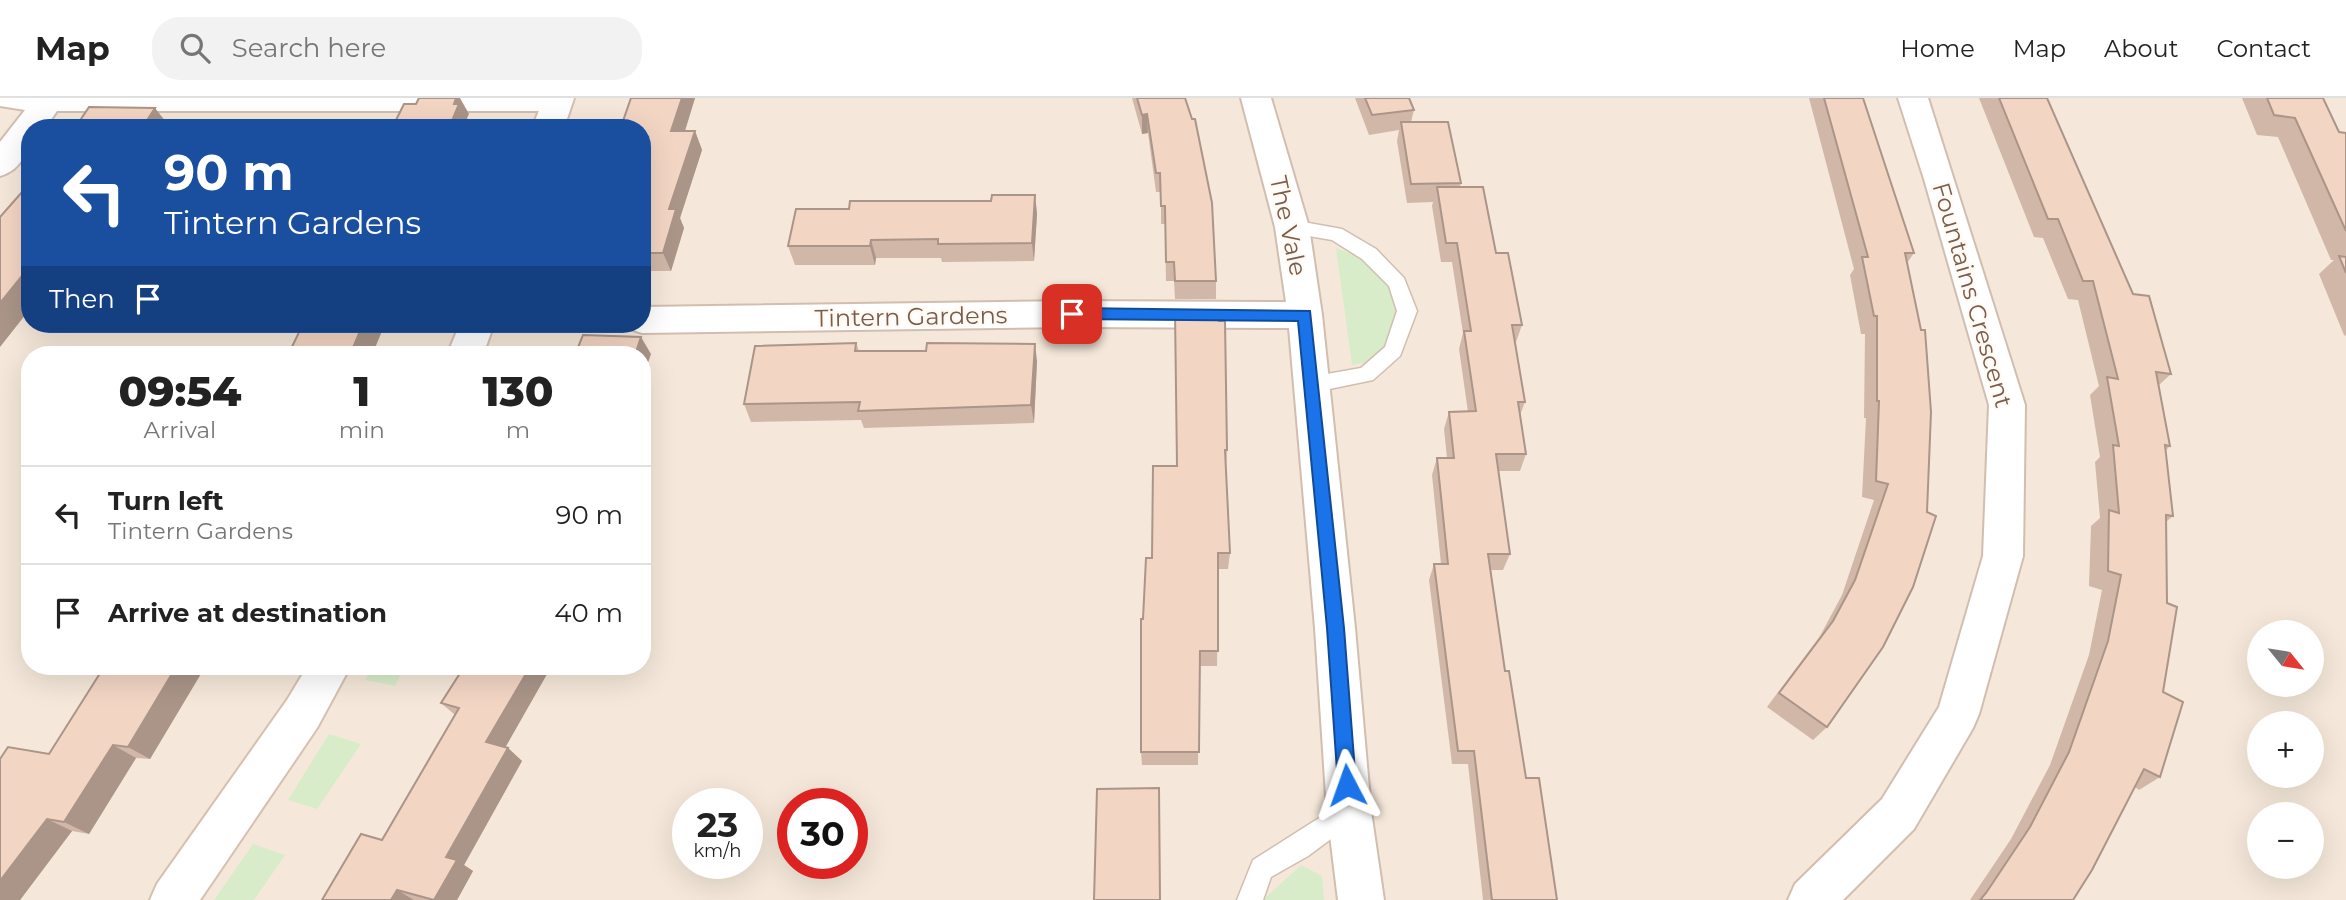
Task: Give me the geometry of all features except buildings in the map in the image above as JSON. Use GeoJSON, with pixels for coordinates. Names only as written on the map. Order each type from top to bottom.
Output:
{"type":"FeatureCollection","features":[{"type":"Feature","properties":{"kind":"street"},"geometry":{"type":"LineString","coordinates":[[7,98],[555,109]]}},
{"type":"Feature","properties":{"kind":"street","name":"The Vale"},"geometry":{"type":"LineString","coordinates":[[1256,98],[1292,227],[1305,315],[1335,628],[1349,811],[1361,900]]}},
{"type":"Feature","properties":{"kind":"street","name":"Fountains Crescent"},"geometry":{"type":"LineString","coordinates":[[1811,900],[1898,814],[1958,714],[2003,556],[2007,405],[1940,179],[1913,98]]}},
{"type":"Feature","properties":{"kind":"street"},"geometry":{"type":"LineString","coordinates":[[35,119],[50,100]]}},
{"type":"Feature","properties":{"kind":"street"},"geometry":{"type":"LineString","coordinates":[[0,165],[21,138]]}},
{"type":"Feature","properties":{"kind":"street","name":"Tintern Gardens"},"geometry":{"type":"LineString","coordinates":[[651,320],[1072,314],[1305,315]]}},
{"type":"Feature","properties":{"kind":"street"},"geometry":{"type":"LineString","coordinates":[[173,900],[302,714],[324,675]]}},
{"type":"Feature","properties":{"kind":"lane"},"geometry":{"type":"LineString","coordinates":[[1292,227],[1335,234],[1369,254],[1397,283],[1407,310],[1393,351],[1366,375],[1310,385]]}},
{"type":"Feature","properties":{"kind":"lane"},"geometry":{"type":"LineString","coordinates":[[1250,900],[1262,869],[1299,847],[1349,811]]}},
{"type":"Feature","properties":{"kind":"shaded area"},"geometry":{"type":"Polygon","coordinates":[[[0,98],[2346,98],[2346,900],[0,900],[0,98]]]}},
{"type":"Feature","properties":{"kind":"green space"},"geometry":{"type":"Polygon","coordinates":[[[1336,248],[1367,260],[1395,284],[1395,327],[1388,343],[1372,362],[1352,365],[1336,248]]]}},
{"type":"Feature","properties":{"kind":"green space"},"geometry":{"type":"Polygon","coordinates":[[[368,675],[400,675],[395,686],[365,680],[368,675]]]}},
{"type":"Feature","properties":{"kind":"green space"},"geometry":{"type":"Polygon","coordinates":[[[329,734],[361,744],[317,809],[288,800],[329,734]]]}},
{"type":"Feature","properties":{"kind":"green space"},"geometry":{"type":"Polygon","coordinates":[[[253,844],[285,855],[254,900],[214,900],[253,844]]]}},
{"type":"Feature","properties":{"kind":"green space"},"geometry":{"type":"Polygon","coordinates":[[[1301,865],[1322,876],[1324,900],[1263,900],[1301,865]]]}},
{"type":"Feature","properties":{"kind":"route"},"geometry":{"type":"LineString","coordinates":[[1072,314],[1305,315],[1347,785]]}}]}
